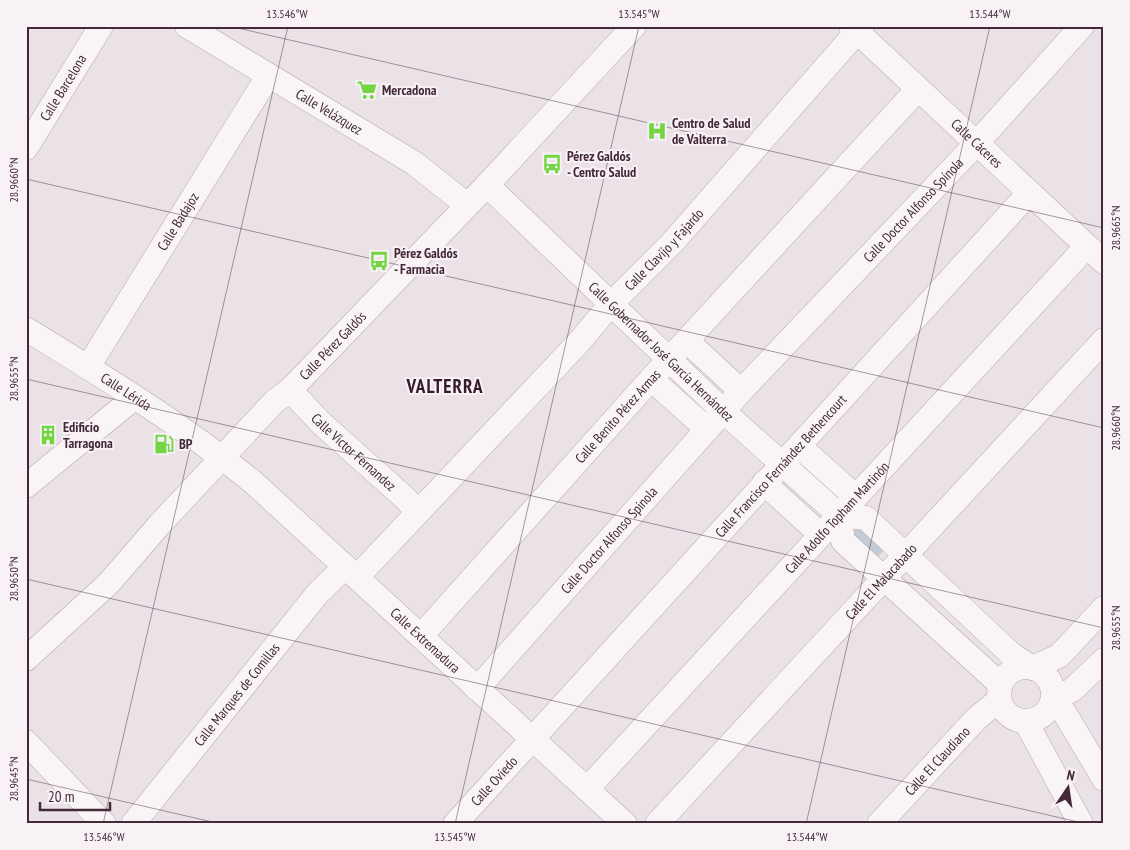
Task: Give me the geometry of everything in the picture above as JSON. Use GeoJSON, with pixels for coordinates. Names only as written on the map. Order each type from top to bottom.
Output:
{"type":"FeatureCollection","features":[{"type":"Feature","properties":{"kind":"street","name":"Calle Barcelona"},"geometry":{"type":"LineString","coordinates":[[26,148],[101,26]]}},
{"type":"Feature","properties":{"kind":"street","name":"Calle Velázquez"},"geometry":{"type":"LineString","coordinates":[[187,26],[414,162],[467,205]]}},
{"type":"Feature","properties":{"kind":"street","name":"Calle Pérez Galdós"},"geometry":{"type":"LineString","coordinates":[[26,659],[109,583],[275,401],[290,390],[487,185],[634,26]]}},
{"type":"Feature","properties":{"kind":"street","name":"Calle Doctor Alfonso Spínola"},"geometry":{"type":"LineString","coordinates":[[741,391],[976,144],[1082,26]]}},
{"type":"Feature","properties":{"kind":"street","name":"Calle Cáceres"},"geometry":{"type":"LineString","coordinates":[[857,28],[976,144],[1104,262]]}},
{"type":"Feature","properties":{"kind":"street","name":"Calle Clavijo y Fajardo"},"geometry":{"type":"LineString","coordinates":[[351,572],[417,512],[579,342],[610,305],[672,243],[857,28]]}},
{"type":"Feature","properties":{"kind":"street","name":"Calle Badajoz"},"geometry":{"type":"LineString","coordinates":[[88,367],[268,76]]}},
{"type":"Feature","properties":{"kind":"street","name":"Calle Benito Pérez Armas"},"geometry":{"type":"LineString","coordinates":[[421,636],[651,379],[918,89]]}},
{"type":"Feature","properties":{"kind":"street","name":"Calle Gobernador José García Hernández"},"geometry":{"type":"LineString","coordinates":[[487,185],[610,305],[723,411],[839,515]]}},
{"type":"Feature","properties":{"kind":"street","name":"Calle Francisco Fernández Bethencourt"},"geometry":{"type":"LineString","coordinates":[[532,739],[1029,194]]}},
{"type":"Feature","properties":{"kind":"street","name":"Calle Adolfo Topham Martinón"},"geometry":{"type":"LineString","coordinates":[[587,789],[1087,246]]}},
{"type":"Feature","properties":{"kind":"street","name":"Calle Lérida"},"geometry":{"type":"LineString","coordinates":[[26,329],[110,379],[134,398],[222,458]]}},
{"type":"Feature","properties":{"kind":"street","name":"Calle El Malacabado"},"geometry":{"type":"LineString","coordinates":[[657,824],[882,578],[1104,340]]}},
{"type":"Feature","properties":{"kind":"street","name":"Calle Gobernador José García Hernández"},"geometry":{"type":"LineString","coordinates":[[687,341],[741,391]]}},
{"type":"Feature","properties":{"kind":"street","name":"Calle Gobernador José García Hernández"},"geometry":{"type":"LineString","coordinates":[[651,379],[707,429]]}},
{"type":"Feature","properties":{"kind":"street","name":"Calle Victor Fernandez"},"geometry":{"type":"LineString","coordinates":[[290,390],[321,423],[406,499],[417,512]]}},
{"type":"Feature","properties":{"kind":"street","name":"Calle Doctor Alfonso Spinola"},"geometry":{"type":"LineString","coordinates":[[476,689],[741,391]]}},
{"type":"Feature","properties":{"kind":"street"},"geometry":{"type":"LineString","coordinates":[[26,486],[134,398]]}},
{"type":"Feature","properties":{"kind":"street"},"geometry":{"type":"LineString","coordinates":[[799,446],[856,497]]}},
{"type":"Feature","properties":{"kind":"street","name":"Calle Extremadura"},"geometry":{"type":"LineString","coordinates":[[222,458],[276,502],[476,689],[625,824]]}},
{"type":"Feature","properties":{"kind":"street"},"geometry":{"type":"LineString","coordinates":[[764,483],[820,534]]}},
{"type":"Feature","properties":{"kind":"street"},"geometry":{"type":"LineString","coordinates":[[1081,824],[1026,722],[1008,715],[999,692],[843,541],[839,515],[866,518],[1011,654],[1047,676],[1053,692],[1053,700],[1064,712],[1104,779]]}},
{"type":"Feature","properties":{"kind":"street","name":"Calle Marques de Comillas"},"geometry":{"type":"LineString","coordinates":[[133,824],[318,593],[351,572]]}},
{"type":"Feature","properties":{"kind":"street"},"geometry":{"type":"LineString","coordinates":[[999,692],[1009,672],[1016,668],[1032,668],[1059,656],[1104,608]]}},
{"type":"Feature","properties":{"kind":"street"},"geometry":{"type":"LineString","coordinates":[[1026,722],[1043,716],[1053,700],[1072,690],[1104,660]]}},
{"type":"Feature","properties":{"kind":"street","name":"Calle El Claudiano"},"geometry":{"type":"LineString","coordinates":[[879,824],[999,692]]}},
{"type":"Feature","properties":{"kind":"street","name":"Calle Oviedo"},"geometry":{"type":"LineString","coordinates":[[455,824],[532,739]]}},
{"type":"Feature","properties":{"kind":"street"},"geometry":{"type":"LineString","coordinates":[[26,742],[104,824]]}},
{"type":"Feature","properties":{"kind":"shaded area"},"geometry":{"type":"Polygon","coordinates":[[[864,521],[889,545],[873,562],[847,538],[864,521]]]}},
{"type":"Feature","properties":{"kind":"place","name":"Mercadona"},"geometry":{"type":"Point","coordinates":[367,90]}},
{"type":"Feature","properties":{"kind":"place","name":"Centro de Salud de Valterra"},"geometry":{"type":"Point","coordinates":[657,131]}},
{"type":"Feature","properties":{"kind":"place","name":"Pérez Galdós - Centro Salud"},"geometry":{"type":"Point","coordinates":[552,164]}},
{"type":"Feature","properties":{"kind":"place","name":"Pérez Galdós - Farmacia"},"geometry":{"type":"Point","coordinates":[379,261]}},
{"type":"Feature","properties":{"kind":"place","name":"Edificio Tarragona"},"geometry":{"type":"Point","coordinates":[48,435]}},
{"type":"Feature","properties":{"kind":"place","name":"BP"},"geometry":{"type":"Point","coordinates":[164,444]}},
{"type":"Feature","properties":{"kind":"district","name":"VALTERRA"},"geometry":{"type":"Point","coordinates":[445,386]}}]}
